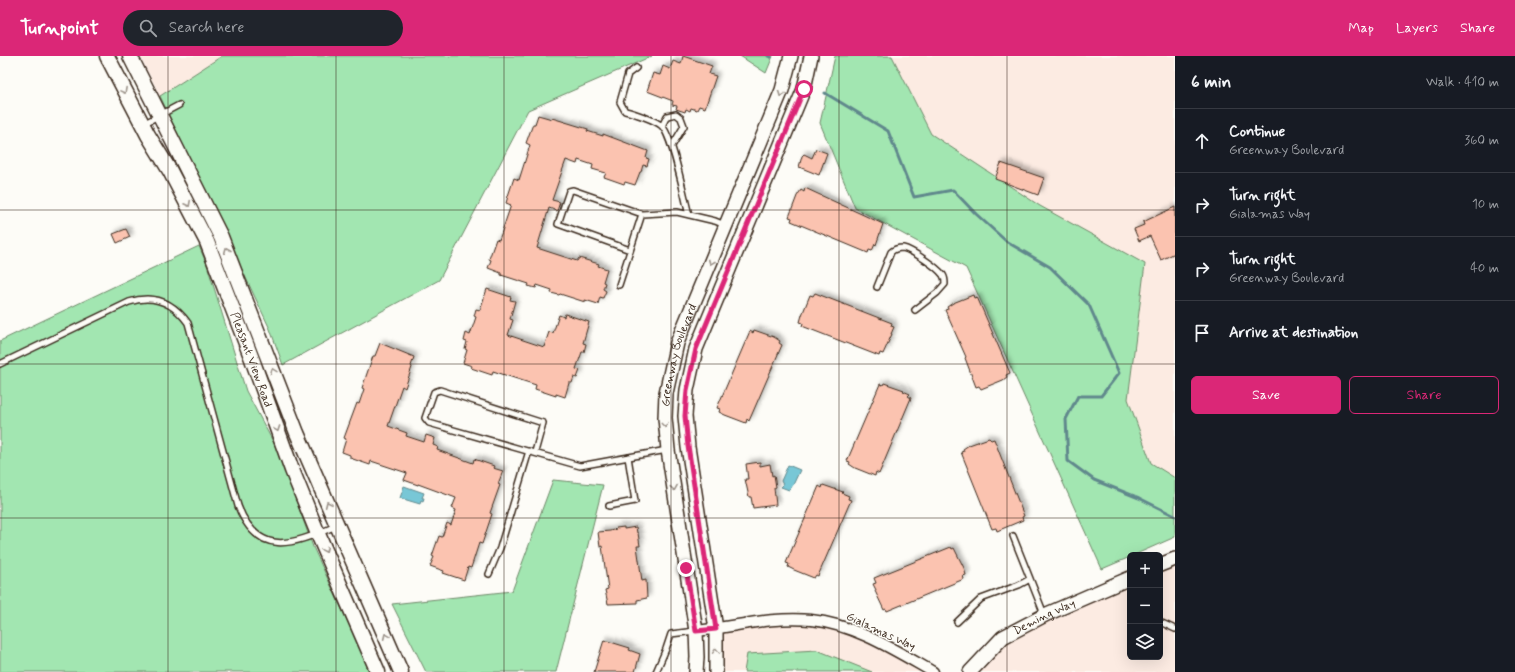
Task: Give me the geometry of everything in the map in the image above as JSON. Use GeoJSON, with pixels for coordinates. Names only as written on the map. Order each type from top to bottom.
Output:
{"type":"FeatureCollection","features":[{"type":"Feature","properties":{"kind":"main road","name":"Pleasant View Road"},"geometry":{"type":"LineString","coordinates":[[107,56],[142,124],[170,171],[207,242],[252,359],[292,470],[378,672]]}},
{"type":"Feature","properties":{"kind":"main road","name":"Pleasant View Road"},"geometry":{"type":"LineString","coordinates":[[130,56],[221,237],[297,433],[402,672]]}},
{"type":"Feature","properties":{"kind":"street","name":"Greenway Boulevard"},"geometry":{"type":"LineString","coordinates":[[696,672],[696,631],[664,418],[666,393],[677,343],[782,90],[791,56]]}},
{"type":"Feature","properties":{"kind":"street","name":"Greenway Boulevard"},"geometry":{"type":"LineString","coordinates":[[716,672],[716,629],[688,446],[685,416],[687,390],[696,349],[800,101],[811,56]]}},
{"type":"Feature","properties":{"kind":"street"},"geometry":{"type":"LineString","coordinates":[[1163,564],[1175,558]]}},
{"type":"Feature","properties":{"kind":"street","name":"Deming Way"},"geometry":{"type":"LineString","coordinates":[[970,672],[1003,638],[1044,615],[1127,579]]}},
{"type":"Feature","properties":{"kind":"street","name":"Gialamas Way"},"geometry":{"type":"LineString","coordinates":[[696,631],[785,619],[831,623],[848,628],[933,672]]}},
{"type":"Feature","properties":{"kind":"lane"},"geometry":{"type":"LineString","coordinates":[[636,68],[628,74],[620,102],[625,110],[662,126],[670,139],[689,215]]}},
{"type":"Feature","properties":{"kind":"lane"},"geometry":{"type":"LineString","coordinates":[[142,124],[179,105]]}},
{"type":"Feature","properties":{"kind":"lane"},"geometry":{"type":"LineString","coordinates":[[662,126],[668,116],[676,114],[681,118],[684,126],[672,146]]}},
{"type":"Feature","properties":{"kind":"lane"},"geometry":{"type":"LineString","coordinates":[[630,250],[558,224],[569,191],[572,190],[642,214],[677,212],[715,221],[726,226]]}},
{"type":"Feature","properties":{"kind":"lane"},"geometry":{"type":"LineString","coordinates":[[619,285],[642,214]]}},
{"type":"Feature","properties":{"kind":"lane"},"geometry":{"type":"LineString","coordinates":[[877,287],[891,252],[898,248],[904,248],[912,252],[939,271],[945,279],[945,284],[937,293],[915,310]]}},
{"type":"Feature","properties":{"kind":"lane"},"geometry":{"type":"LineString","coordinates":[[0,364],[129,302],[141,298],[165,302],[188,323],[238,506],[249,528],[265,540],[279,543],[294,542],[337,526]]}},
{"type":"Feature","properties":{"kind":"lane"},"geometry":{"type":"LineString","coordinates":[[489,574],[500,548],[532,452],[543,423],[440,390],[434,392],[425,418],[429,423],[532,452],[580,466],[668,450]]}},
{"type":"Feature","properties":{"kind":"lane"},"geometry":{"type":"LineString","coordinates":[[609,506],[635,501],[628,457]]}},
{"type":"Feature","properties":{"kind":"lane"},"geometry":{"type":"LineString","coordinates":[[1013,536],[1044,615]]}},
{"type":"Feature","properties":{"kind":"lane"},"geometry":{"type":"LineString","coordinates":[[957,622],[981,599],[1019,585],[1030,579]]}},
{"type":"Feature","properties":{"kind":"lane"},"geometry":{"type":"LineString","coordinates":[[1163,623],[1175,629]]}},
{"type":"Feature","properties":{"kind":"lane"},"geometry":{"type":"LineString","coordinates":[[656,672],[671,634],[696,631]]}},
{"type":"Feature","properties":{"kind":"shaded area"},"geometry":{"type":"Polygon","coordinates":[[[140,56],[222,56],[160,96],[140,56]]]}},
{"type":"Feature","properties":{"kind":"shaded area"},"geometry":{"type":"Polygon","coordinates":[[[892,56],[1175,56],[1175,478],[1151,463],[1128,399],[1145,264],[1040,206],[931,134],[892,56]]]}},
{"type":"Feature","properties":{"kind":"shaded area"},"geometry":{"type":"Polygon","coordinates":[[[1175,559],[1175,672],[970,672],[1003,637],[1127,579],[1127,660],[1163,660],[1163,564],[1175,559]]]}},
{"type":"Feature","properties":{"kind":"shaded area"},"geometry":{"type":"Polygon","coordinates":[[[756,623],[831,623],[933,672],[716,672],[716,629],[756,623]]]}},
{"type":"Feature","properties":{"kind":"green space"},"geometry":{"type":"Polygon","coordinates":[[[222,56],[652,56],[528,110],[439,280],[283,365],[270,329],[160,96],[222,56]]]}},
{"type":"Feature","properties":{"kind":"green space"},"geometry":{"type":"Polygon","coordinates":[[[740,56],[773,56],[766,73],[740,56]]]}},
{"type":"Feature","properties":{"kind":"green space"},"geometry":{"type":"Polygon","coordinates":[[[835,56],[892,56],[931,134],[1040,206],[1145,264],[1128,399],[1151,463],[1175,478],[1175,537],[1141,552],[1127,552],[1127,558],[1102,569],[966,268],[855,208],[820,123],[835,56]]]}},
{"type":"Feature","properties":{"kind":"green space"},"geometry":{"type":"Polygon","coordinates":[[[199,246],[207,265],[246,391],[278,451],[313,547],[371,672],[0,672],[0,341],[199,246]]]}},
{"type":"Feature","properties":{"kind":"green space"},"geometry":{"type":"Polygon","coordinates":[[[553,480],[603,485],[556,672],[426,672],[392,604],[512,591],[553,480]]]}},
{"type":"Feature","properties":{"kind":"green space"},"geometry":{"type":"Polygon","coordinates":[[[817,650],[872,672],[744,672],[747,654],[817,650]]]}},
{"type":"Feature","properties":{"kind":"water"},"geometry":{"type":"Polygon","coordinates":[[[788,465],[800,470],[789,490],[781,487],[783,485],[781,481],[788,465]]]}},
{"type":"Feature","properties":{"kind":"water"},"geometry":{"type":"Polygon","coordinates":[[[404,486],[424,493],[422,498],[424,498],[423,501],[421,500],[420,504],[400,498],[404,486]]]}},
{"type":"Feature","properties":{"kind":"building"},"geometry":{"type":"Polygon","coordinates":[[[683,56],[712,66],[709,74],[716,76],[705,108],[699,106],[697,110],[691,108],[690,111],[686,109],[685,112],[676,109],[677,106],[672,105],[673,101],[647,91],[653,73],[660,75],[663,66],[670,69],[673,61],[681,64],[683,56]]]}},
{"type":"Feature","properties":{"kind":"building"},"geometry":{"type":"Polygon","coordinates":[[[538,115],[588,129],[587,131],[603,136],[603,134],[648,151],[646,158],[649,159],[647,166],[643,165],[635,185],[625,182],[624,184],[604,177],[606,173],[592,169],[593,165],[578,160],[577,164],[566,160],[552,200],[560,202],[557,211],[549,208],[537,248],[577,261],[579,258],[599,264],[598,266],[607,269],[603,282],[605,283],[603,289],[606,291],[603,298],[600,297],[598,304],[551,293],[552,290],[537,285],[536,288],[528,286],[529,284],[501,275],[501,273],[488,268],[491,260],[489,259],[496,239],[499,240],[511,205],[506,203],[508,196],[514,178],[519,180],[530,145],[526,143],[538,115]]]}},
{"type":"Feature","properties":{"kind":"building"},"geometry":{"type":"Polygon","coordinates":[[[816,149],[827,153],[819,175],[799,167],[802,156],[804,154],[812,158],[816,149]]]}},
{"type":"Feature","properties":{"kind":"building"},"geometry":{"type":"Polygon","coordinates":[[[1001,163],[1044,178],[1038,195],[995,179],[1001,163]]]}},
{"type":"Feature","properties":{"kind":"building"},"geometry":{"type":"Polygon","coordinates":[[[805,188],[883,224],[876,245],[875,244],[872,251],[869,250],[868,253],[791,221],[792,218],[789,217],[797,196],[801,190],[804,192],[805,188]]]}},
{"type":"Feature","properties":{"kind":"building"},"geometry":{"type":"Polygon","coordinates":[[[1175,207],[1175,253],[1161,260],[1150,236],[1139,241],[1134,229],[1144,225],[1143,222],[1175,207]]]}},
{"type":"Feature","properties":{"kind":"building"},"geometry":{"type":"Polygon","coordinates":[[[126,229],[130,237],[117,243],[113,234],[126,229]]]}},
{"type":"Feature","properties":{"kind":"building"},"geometry":{"type":"Polygon","coordinates":[[[487,289],[511,297],[510,300],[515,301],[510,319],[513,320],[508,335],[544,347],[549,332],[553,333],[559,315],[564,317],[565,314],[589,322],[583,343],[586,344],[584,352],[582,352],[576,369],[580,370],[577,378],[574,377],[572,383],[569,383],[565,397],[556,394],[556,396],[535,389],[536,385],[493,371],[492,375],[471,368],[472,366],[463,363],[467,350],[465,349],[467,342],[464,341],[466,333],[470,335],[476,317],[474,316],[476,309],[480,310],[487,289]]]}},
{"type":"Feature","properties":{"kind":"building"},"geometry":{"type":"Polygon","coordinates":[[[815,293],[892,323],[891,326],[894,327],[892,334],[883,354],[880,353],[879,356],[802,326],[803,323],[800,322],[802,315],[810,295],[813,296],[815,293]]]}},
{"type":"Feature","properties":{"kind":"building"},"geometry":{"type":"Polygon","coordinates":[[[973,295],[974,298],[977,297],[1010,373],[1006,375],[1007,377],[1003,380],[981,389],[979,386],[976,387],[965,358],[966,357],[945,310],[948,309],[947,307],[953,303],[973,295]]]}},
{"type":"Feature","properties":{"kind":"building"},"geometry":{"type":"Polygon","coordinates":[[[754,330],[774,337],[780,341],[779,343],[782,345],[749,421],[747,419],[746,423],[719,412],[720,409],[717,408],[750,331],[753,333],[754,330]]]}},
{"type":"Feature","properties":{"kind":"building"},"geometry":{"type":"Polygon","coordinates":[[[380,343],[414,357],[405,388],[402,386],[388,426],[407,433],[406,436],[424,442],[426,435],[435,438],[433,445],[438,447],[437,450],[473,463],[474,459],[503,471],[498,484],[500,485],[490,513],[492,514],[482,544],[479,543],[471,568],[468,567],[464,580],[443,573],[444,571],[430,566],[434,557],[432,556],[439,536],[442,537],[447,523],[451,525],[456,510],[452,508],[456,498],[404,480],[407,473],[371,461],[370,465],[350,458],[350,455],[342,452],[346,439],[344,438],[357,403],[359,404],[364,389],[362,388],[373,356],[375,356],[380,343]]]}},
{"type":"Feature","properties":{"kind":"building"},"geometry":{"type":"Polygon","coordinates":[[[884,383],[904,390],[903,391],[910,394],[908,396],[911,398],[879,474],[876,472],[875,476],[855,468],[849,464],[850,462],[847,461],[880,384],[883,385],[884,383]]]}},
{"type":"Feature","properties":{"kind":"building"},"geometry":{"type":"Polygon","coordinates":[[[989,438],[991,440],[994,439],[1024,516],[1022,517],[1023,520],[997,531],[996,528],[992,529],[961,452],[964,451],[963,449],[969,445],[989,438]]]}},
{"type":"Feature","properties":{"kind":"building"},"geometry":{"type":"Polygon","coordinates":[[[760,462],[760,466],[770,464],[776,487],[774,488],[776,505],[753,508],[745,479],[748,479],[746,464],[760,462]]]}},
{"type":"Feature","properties":{"kind":"building"},"geometry":{"type":"Polygon","coordinates":[[[823,485],[843,492],[842,493],[849,496],[848,499],[851,500],[818,576],[816,575],[814,578],[788,567],[789,564],[786,563],[819,486],[822,488],[823,485]]]}},
{"type":"Feature","properties":{"kind":"building"},"geometry":{"type":"Polygon","coordinates":[[[624,527],[624,529],[636,527],[638,533],[640,546],[637,546],[642,581],[646,580],[647,598],[637,600],[637,603],[608,604],[605,590],[608,589],[602,546],[600,547],[598,532],[610,531],[616,528],[624,527]]]}},
{"type":"Feature","properties":{"kind":"building"},"geometry":{"type":"Polygon","coordinates":[[[951,547],[952,549],[954,548],[964,568],[966,575],[963,576],[964,579],[887,611],[886,609],[884,610],[875,591],[876,590],[873,584],[876,583],[874,578],[951,547]]]}},
{"type":"Feature","properties":{"kind":"building"},"geometry":{"type":"Polygon","coordinates":[[[604,640],[630,648],[629,650],[640,654],[635,672],[594,672],[604,640]]]}},
{"type":"Feature","properties":{"kind":"waterway"},"geometry":{"type":"LineString","coordinates":[[825,93],[888,131],[914,197],[953,190],[976,214],[1007,242],[1050,267],[1089,305],[1119,373],[1101,396],[1078,396],[1066,419],[1068,461],[1094,480],[1139,498],[1175,516]]}},
{"type":"Feature","properties":{"kind":"route"},"geometry":{"type":"LineString","coordinates":[[686,568],[696,631],[716,629],[688,446],[685,416],[687,390],[696,349],[774,165],[804,89]]}}]}
